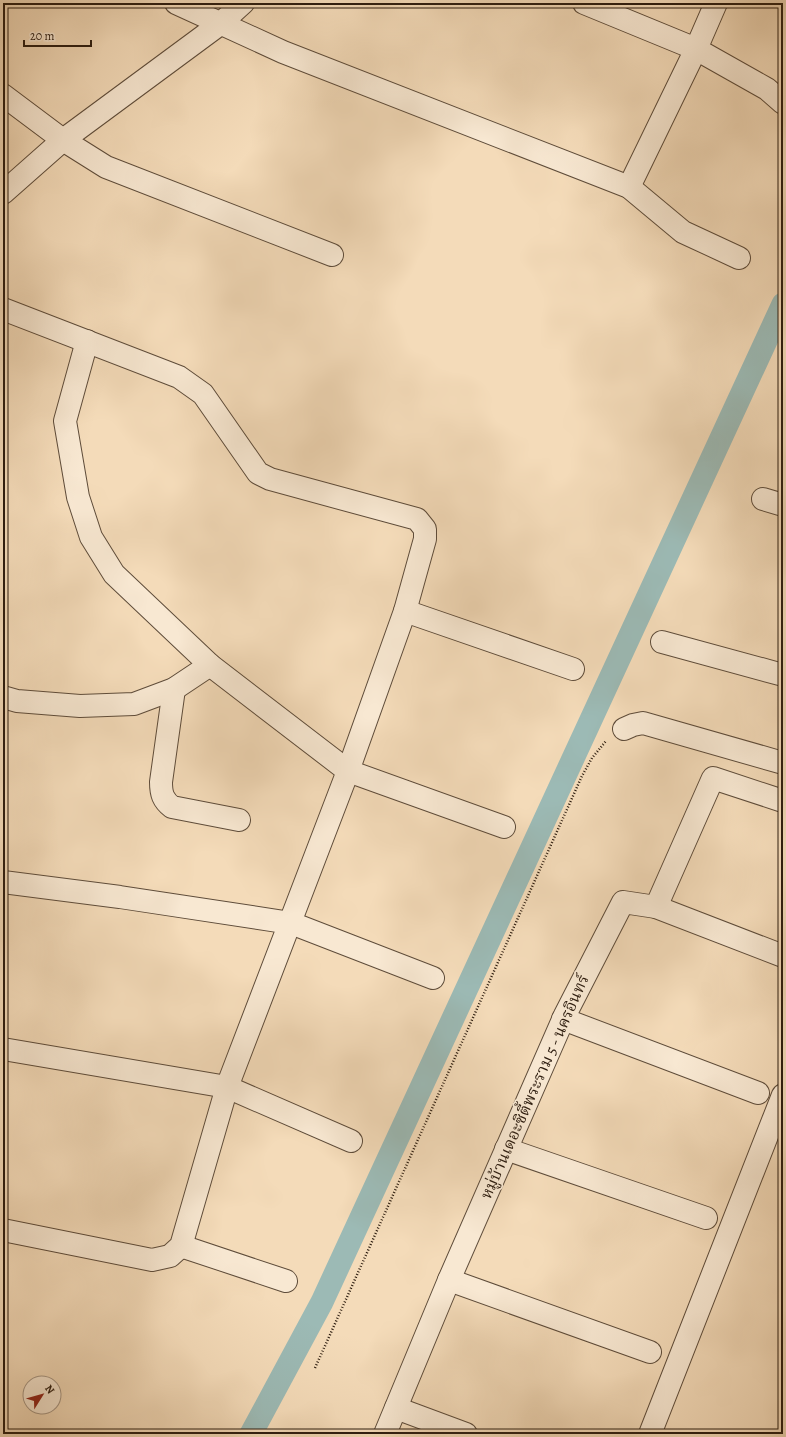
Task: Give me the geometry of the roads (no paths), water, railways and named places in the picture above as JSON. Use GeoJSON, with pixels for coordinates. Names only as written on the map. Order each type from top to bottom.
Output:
{"type":"FeatureCollection","features":[{"type":"Feature","properties":{"kind":"street"},"geometry":{"type":"LineString","coordinates":[[176,3],[283,52],[630,187],[683,232],[739,258]]}},
{"type":"Feature","properties":{"kind":"street"},"geometry":{"type":"LineString","coordinates":[[3,193],[63,140],[220,24],[243,3]]}},
{"type":"Feature","properties":{"kind":"street"},"geometry":{"type":"LineString","coordinates":[[584,3],[696,49],[768,89],[783,103]]}},
{"type":"Feature","properties":{"kind":"street"},"geometry":{"type":"LineString","coordinates":[[630,187],[696,49],[716,3]]}},
{"type":"Feature","properties":{"kind":"street"},"geometry":{"type":"LineString","coordinates":[[3,95],[63,140],[106,167],[332,255]]}},
{"type":"Feature","properties":{"kind":"street"},"geometry":{"type":"LineString","coordinates":[[3,309],[180,377],[203,394],[258,473],[270,479],[417,519],[425,529],[426,539],[405,611],[348,771],[291,923],[227,1086],[181,1246],[170,1256],[152,1260],[3,1230]]}},
{"type":"Feature","properties":{"kind":"street"},"geometry":{"type":"LineString","coordinates":[[87,341],[64,421],[78,497],[91,537],[114,574],[210,665],[348,771],[504,827]]}},
{"type":"Feature","properties":{"kind":"street"},"geometry":{"type":"LineString","coordinates":[[405,611],[573,669]]}},
{"type":"Feature","properties":{"kind":"street"},"geometry":{"type":"LineString","coordinates":[[662,642],[783,675]]}},
{"type":"Feature","properties":{"kind":"street"},"geometry":{"type":"LineString","coordinates":[[3,697],[17,701],[80,706],[134,704],[174,689],[210,665]]}},
{"type":"Feature","properties":{"kind":"street"},"geometry":{"type":"LineString","coordinates":[[174,689],[161,782],[161,792],[165,801],[172,807],[239,820]]}},
{"type":"Feature","properties":{"kind":"street"},"geometry":{"type":"LineString","coordinates":[[624,730],[633,725],[643,723],[783,763]]}},
{"type":"Feature","properties":{"kind":"street"},"geometry":{"type":"LineString","coordinates":[[783,801],[713,778],[656,907],[783,956]]}},
{"type":"Feature","properties":{"kind":"street"},"geometry":{"type":"LineString","coordinates":[[3,882],[120,897],[291,923],[433,978]]}},
{"type":"Feature","properties":{"kind":"street","name":"หมู่บ้านเดอะซิตี้พระราม 5 - นครอินทร์"},"geometry":{"type":"LineString","coordinates":[[385,1434],[449,1280],[563,1019],[623,902],[656,907]]}},
{"type":"Feature","properties":{"kind":"street"},"geometry":{"type":"LineString","coordinates":[[563,1019],[758,1093]]}},
{"type":"Feature","properties":{"kind":"street"},"geometry":{"type":"LineString","coordinates":[[3,1049],[227,1086],[351,1141]]}},
{"type":"Feature","properties":{"kind":"street"},"geometry":{"type":"LineString","coordinates":[[650,1434],[783,1096]]}},
{"type":"Feature","properties":{"kind":"street"},"geometry":{"type":"LineString","coordinates":[[506,1149],[706,1218]]}},
{"type":"Feature","properties":{"kind":"street"},"geometry":{"type":"LineString","coordinates":[[181,1246],[286,1282]]}},
{"type":"Feature","properties":{"kind":"street"},"geometry":{"type":"LineString","coordinates":[[449,1280],[650,1352]]}},
{"type":"Feature","properties":{"kind":"street"},"geometry":{"type":"LineString","coordinates":[[396,1408],[466,1434]]}},
{"type":"Feature","properties":{"kind":"waterway"},"geometry":{"type":"LineString","coordinates":[[251,1434],[322,1302],[783,304]]}}]}
